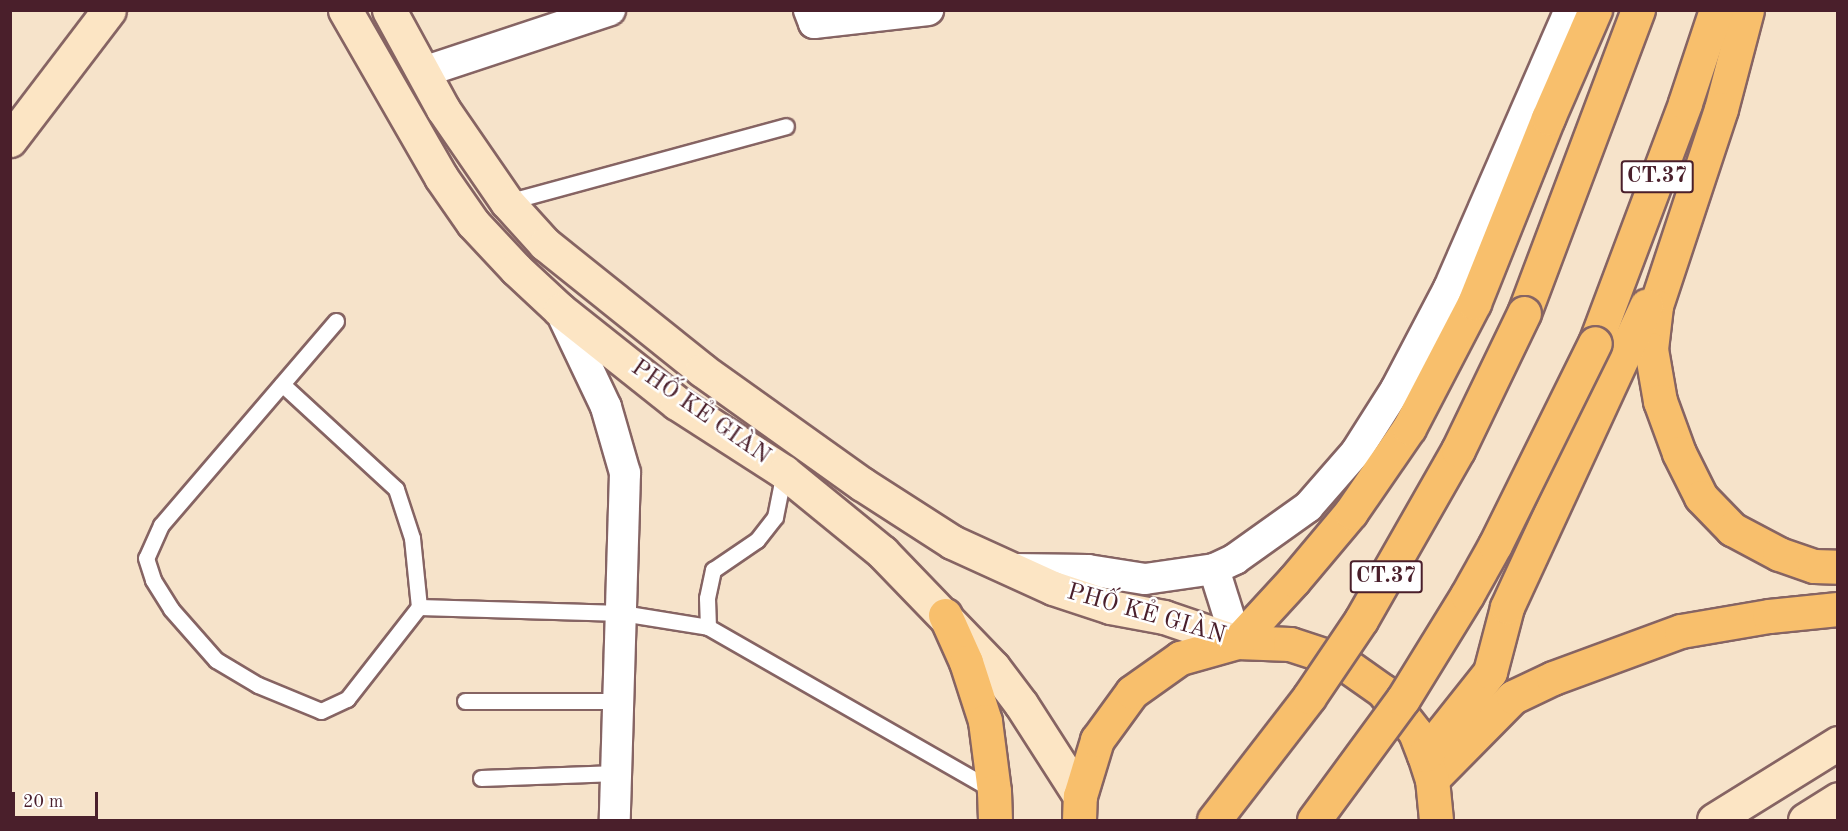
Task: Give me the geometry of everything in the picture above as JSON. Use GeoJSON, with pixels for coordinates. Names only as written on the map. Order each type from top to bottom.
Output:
{"type":"FeatureCollection","features":[{"type":"Feature","properties":{"kind":"main road"},"geometry":{"type":"LineString","coordinates":[[14,132],[109,10]]}},
{"type":"Feature","properties":{"kind":"main road","name":"PHỐ KẺ GIÀN"},"geometry":{"type":"LineString","coordinates":[[345,10],[441,177],[473,223],[516,269],[560,310],[677,403],[784,472],[882,552],[993,667],[1021,704],[1080,808]]}},
{"type":"Feature","properties":{"kind":"main road","name":"PHỐ KẺ GIÀN"},"geometry":{"type":"LineString","coordinates":[[389,10],[443,109],[507,202],[545,244],[702,370],[862,484],[952,542],[1053,588],[1110,607],[1164,617],[1238,642]]}},
{"type":"Feature","properties":{"kind":"main road"},"geometry":{"type":"LineString","coordinates":[[1238,642],[1351,512],[1409,428],[1474,303],[1548,118],[1595,10]]}},
{"type":"Feature","properties":{"kind":"main road","name":"CT.37"},"geometry":{"type":"LineString","coordinates":[[1214,820],[1309,697],[1361,620],[1458,450],[1524,313],[1638,10]]}},
{"type":"Feature","properties":{"kind":"main road","name":"CT.37"},"geometry":{"type":"LineString","coordinates":[[1314,820],[1403,699],[1495,545],[1595,343],[1685,103],[1716,10]]}},
{"type":"Feature","properties":{"kind":"main road"},"geometry":{"type":"LineString","coordinates":[[1747,10],[1720,109],[1656,306],[1651,349],[1660,400],[1679,453],[1701,497],[1732,529],[1779,554],[1814,566],[1838,567]]}},
{"type":"Feature","properties":{"kind":"main road"},"geometry":{"type":"LineString","coordinates":[[1435,797],[1490,672],[1507,607],[1677,239]]}},
{"type":"Feature","properties":{"kind":"main road"},"geometry":{"type":"LineString","coordinates":[[630,365],[654,332]]}},
{"type":"Feature","properties":{"kind":"main road"},"geometry":{"type":"LineString","coordinates":[[1435,797],[1513,697],[1553,678],[1682,630],[1769,616],[1838,609]]}},
{"type":"Feature","properties":{"kind":"main road"},"geometry":{"type":"LineString","coordinates":[[945,615],[966,662],[985,721],[994,806]]}},
{"type":"Feature","properties":{"kind":"main road"},"geometry":{"type":"LineString","coordinates":[[1080,808],[1097,740],[1132,692],[1180,658],[1238,642],[1290,644],[1340,660],[1383,691],[1415,732],[1435,797]]}},
{"type":"Feature","properties":{"kind":"main road"},"geometry":{"type":"LineString","coordinates":[[1714,820],[1838,743]]}},
{"type":"Feature","properties":{"kind":"main road"},"geometry":{"type":"LineString","coordinates":[[1805,820],[1838,799]]}},
{"type":"Feature","properties":{"kind":"street"},"geometry":{"type":"LineString","coordinates":[[423,72],[610,10]]}},
{"type":"Feature","properties":{"kind":"street"},"geometry":{"type":"LineString","coordinates":[[808,10],[814,23],[928,10]]}},
{"type":"Feature","properties":{"kind":"street"},"geometry":{"type":"LineString","coordinates":[[1007,569],[1088,570],[1145,579],[1214,569],[1235,559],[1308,507],[1356,452],[1396,389],[1449,288],[1570,10]]}},
{"type":"Feature","properties":{"kind":"street"},"geometry":{"type":"LineString","coordinates":[[560,310],[606,407],[625,473],[615,820]]}},
{"type":"Feature","properties":{"kind":"street"},"geometry":{"type":"LineString","coordinates":[[1214,569],[1238,642]]}},
{"type":"Feature","properties":{"kind":"lane"},"geometry":{"type":"LineString","coordinates":[[507,202],[786,126]]}},
{"type":"Feature","properties":{"kind":"lane"},"geometry":{"type":"LineString","coordinates":[[282,384],[396,489],[412,538],[419,607],[347,699],[321,711],[258,685],[216,660],[171,609],[153,580],[146,558],[161,525],[336,321]]}},
{"type":"Feature","properties":{"kind":"lane"},"geometry":{"type":"LineString","coordinates":[[708,627],[706,598],[713,570],[757,540],[775,517],[784,472]]}},
{"type":"Feature","properties":{"kind":"lane"},"geometry":{"type":"LineString","coordinates":[[419,607],[622,613],[708,627],[994,806]]}},
{"type":"Feature","properties":{"kind":"lane"},"geometry":{"type":"LineString","coordinates":[[465,701],[619,701]]}},
{"type":"Feature","properties":{"kind":"lane"},"geometry":{"type":"LineString","coordinates":[[481,778],[617,773]]}}]}
